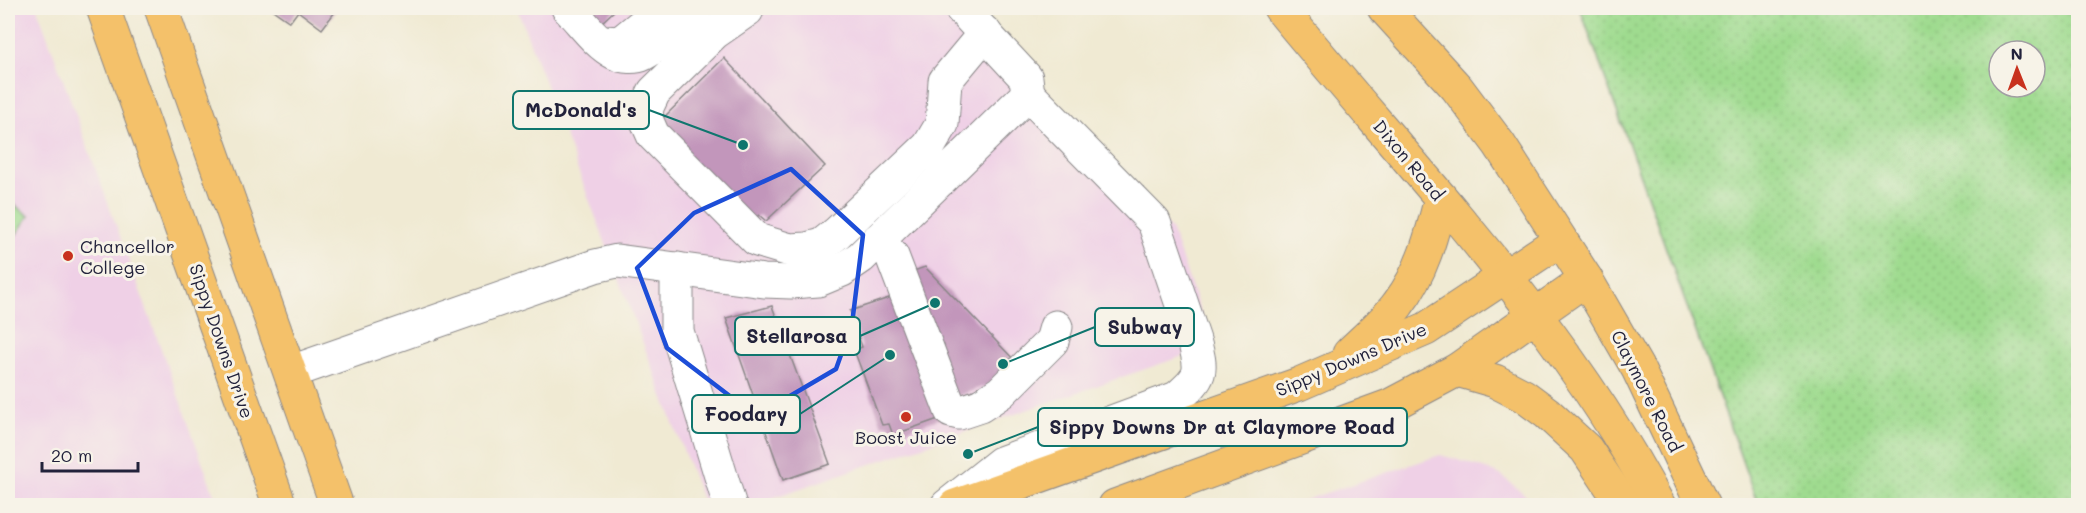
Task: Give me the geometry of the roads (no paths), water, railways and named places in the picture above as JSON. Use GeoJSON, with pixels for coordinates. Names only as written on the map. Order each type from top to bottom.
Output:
{"type":"FeatureCollection","features":[{"type":"Feature","properties":{"kind":"main road","name":"Sippy Downs Drive"},"geometry":{"type":"LineString","coordinates":[[103,8],[280,506]]}},
{"type":"Feature","properties":{"kind":"main road"},"geometry":{"type":"LineString","coordinates":[[160,8],[337,506]]}},
{"type":"Feature","properties":{"kind":"main road","name":"Dixon Road"},"geometry":{"type":"LineString","coordinates":[[1280,8],[1441,198],[1534,315]]}},
{"type":"Feature","properties":{"kind":"main road"},"geometry":{"type":"LineString","coordinates":[[1115,506],[1389,406],[1457,370],[1586,279],[1499,144],[1457,88],[1384,8]]}},
{"type":"Feature","properties":{"kind":"main road"},"geometry":{"type":"LineString","coordinates":[[1337,366],[1397,306],[1410,286],[1422,264],[1441,198]]}},
{"type":"Feature","properties":{"kind":"main road","name":"Sippy Downs Drive"},"geometry":{"type":"LineString","coordinates":[[955,506],[1299,384],[1426,329],[1560,240]]}},
{"type":"Feature","properties":{"kind":"main road","name":"Claymore Road"},"geometry":{"type":"LineString","coordinates":[[1586,279],[1638,369],[1703,506]]}},
{"type":"Feature","properties":{"kind":"main road"},"geometry":{"type":"LineString","coordinates":[[1534,315],[1574,368],[1606,416],[1659,506]]}},
{"type":"Feature","properties":{"kind":"main road"},"geometry":{"type":"LineString","coordinates":[[1457,370],[1495,381],[1524,396],[1547,413],[1586,449],[1624,506]]}},
{"type":"Feature","properties":{"kind":"lane"},"geometry":{"type":"LineString","coordinates":[[568,8],[597,38],[617,54],[636,56],[642,54],[696,8]]}},
{"type":"Feature","properties":{"kind":"lane"},"geometry":{"type":"LineString","coordinates":[[597,38],[606,43],[620,43],[663,8]]}},
{"type":"Feature","properties":{"kind":"lane"},"geometry":{"type":"LineString","coordinates":[[946,506],[1001,463],[1177,399],[1196,382],[1199,370],[1199,358],[1194,340],[1154,222],[1028,94],[1026,78],[961,8]]}},
{"type":"Feature","properties":{"kind":"lane"},"geometry":{"type":"LineString","coordinates":[[747,10],[714,33],[654,92],[646,107],[646,119],[653,135],[757,240],[790,250],[822,245],[929,146],[942,124],[945,90],[985,33]]}},
{"type":"Feature","properties":{"kind":"lane"},"geometry":{"type":"LineString","coordinates":[[291,372],[595,266],[616,261],[764,280],[790,282],[818,280],[842,270],[861,257],[1028,94]]}},
{"type":"Feature","properties":{"kind":"lane"},"geometry":{"type":"LineString","coordinates":[[878,240],[892,256],[951,411],[959,413],[980,406],[1001,392],[1052,341],[1056,327]]}},
{"type":"Feature","properties":{"kind":"lane"},"geometry":{"type":"LineString","coordinates":[[677,269],[676,331],[730,506]]}},
{"type":"Feature","properties":{"kind":"place","name":"McDonald's"},"geometry":{"type":"Point","coordinates":[743,145]}},
{"type":"Feature","properties":{"kind":"place","name":"Chancellor College"},"geometry":{"type":"Point","coordinates":[68,256]}},
{"type":"Feature","properties":{"kind":"place","name":"Stellarosa"},"geometry":{"type":"Point","coordinates":[935,303]}},
{"type":"Feature","properties":{"kind":"place","name":"Foodary"},"geometry":{"type":"Point","coordinates":[890,355]}},
{"type":"Feature","properties":{"kind":"place","name":"Subway"},"geometry":{"type":"Point","coordinates":[1003,364]}},
{"type":"Feature","properties":{"kind":"place","name":"Boost Juice"},"geometry":{"type":"Point","coordinates":[906,417]}},
{"type":"Feature","properties":{"kind":"place","name":"Sippy Downs Dr at Claymore Road"},"geometry":{"type":"Point","coordinates":[968,454]}}]}
